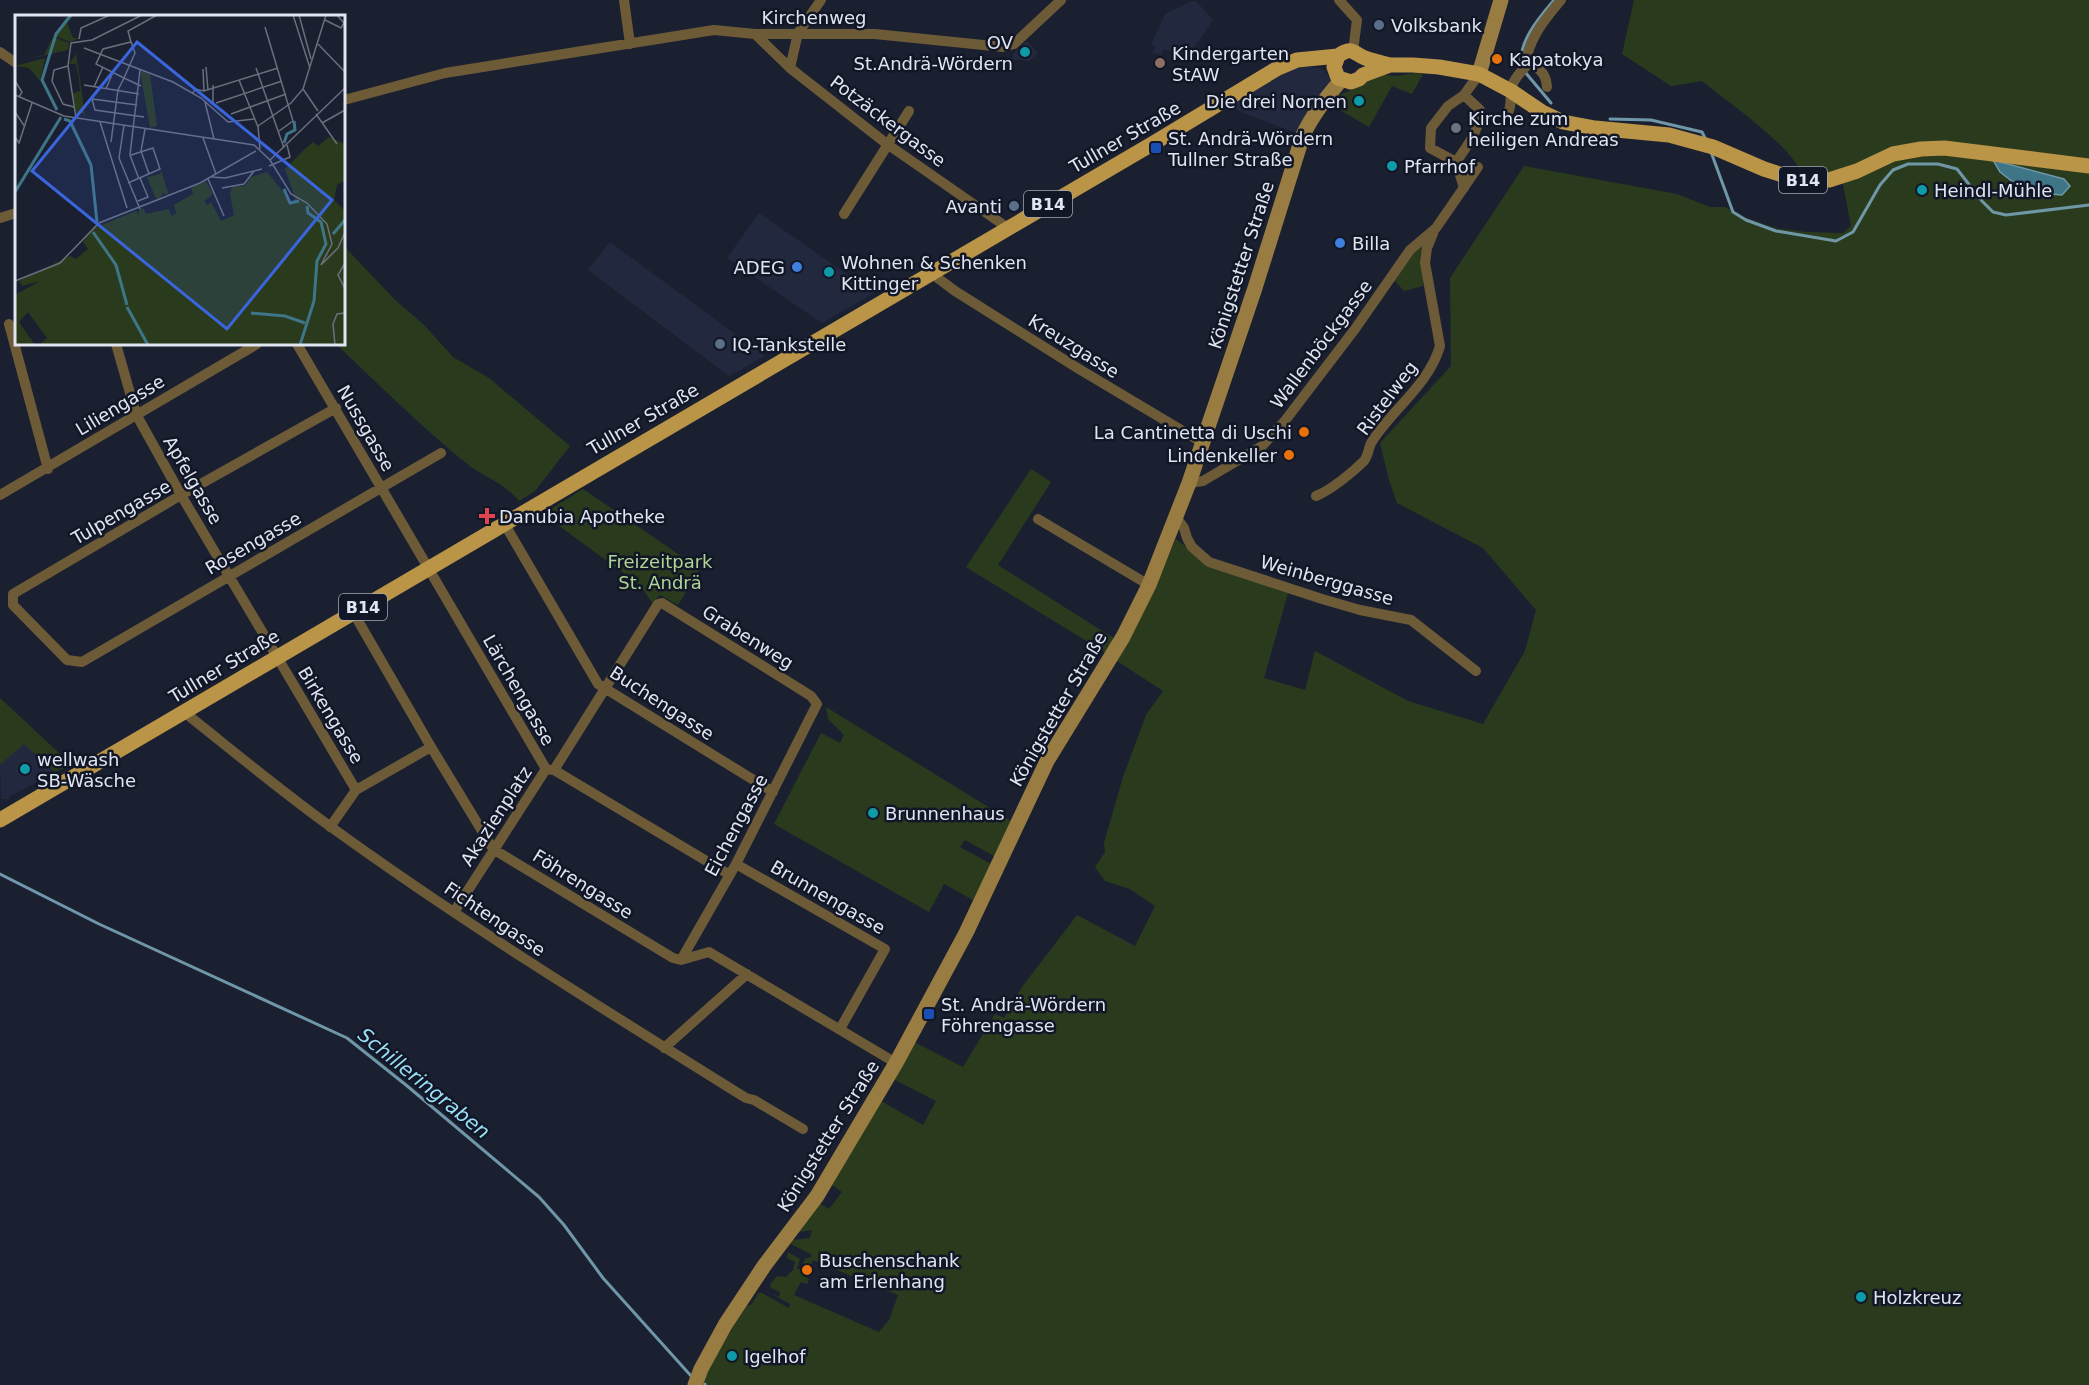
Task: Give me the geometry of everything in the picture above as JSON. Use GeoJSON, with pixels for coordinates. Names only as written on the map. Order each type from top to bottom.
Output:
{"type":"FeatureCollection","features":[{"type":"Feature","properties":{"kind":"main road"},"geometry":{"type":"LineString","coordinates":[[1479,74],[1501,0]]}},
{"type":"Feature","properties":{"kind":"main road","name":"Tullner Straße"},"geometry":{"type":"LineString","coordinates":[[2,816],[184,712],[1278,68],[1297,60],[1351,55]]}},
{"type":"Feature","properties":{"kind":"main road","name":"B14"},"geometry":{"type":"LineString","coordinates":[[1351,55],[1390,65],[1439,66],[1479,74],[1563,122],[1595,128],[1669,135],[1706,145],[1781,175],[1811,181],[1845,176],[1893,154],[1921,149],[1944,148],[2089,166]]}},
{"type":"Feature","properties":{"kind":"main road"},"geometry":{"type":"LineString","coordinates":[[1338,76],[1334,63],[1351,55],[1365,66],[1363,75]]}},
{"type":"Feature","properties":{"kind":"main road"},"geometry":{"type":"LineString","coordinates":[[1309,60],[1338,76]]}},
{"type":"Feature","properties":{"kind":"main road","name":"B14"},"geometry":{"type":"LineString","coordinates":[[1338,76],[1355,81],[1363,75],[1390,65]]}},
{"type":"Feature","properties":{"kind":"main road","name":"Königstetter Straße"},"geometry":{"type":"LineString","coordinates":[[695,1385],[725,1325],[764,1266],[817,1196],[896,1063],[966,933],[1047,761],[1123,637],[1149,585],[1177,518],[1203,443],[1304,135],[1338,76]]}},
{"type":"Feature","properties":{"kind":"street"},"geometry":{"type":"LineString","coordinates":[[624,0],[630,44]]}},
{"type":"Feature","properties":{"kind":"street"},"geometry":{"type":"LineString","coordinates":[[790,68],[798,33],[821,0]]}},
{"type":"Feature","properties":{"kind":"street","name":"Kirchenweg"},"geometry":{"type":"LineString","coordinates":[[345,100],[445,73],[714,30],[755,34],[875,34],[1003,47],[1014,44],[1061,0]]}},
{"type":"Feature","properties":{"kind":"street"},"geometry":{"type":"LineString","coordinates":[[1339,0],[1357,20],[1351,55]]}},
{"type":"Feature","properties":{"kind":"street"},"geometry":{"type":"LineString","coordinates":[[1507,114],[1510,109],[1512,85],[1525,68],[1533,36],[1540,24],[1561,0]]}},
{"type":"Feature","properties":{"kind":"street","name":"Potzäckergasse"},"geometry":{"type":"LineString","coordinates":[[755,34],[790,68],[887,144],[1008,228]]}},
{"type":"Feature","properties":{"kind":"street"},"geometry":{"type":"LineString","coordinates":[[0,52],[15,62]]}},
{"type":"Feature","properties":{"kind":"street"},"geometry":{"type":"LineString","coordinates":[[1525,68],[1543,72],[1547,87]]}},
{"type":"Feature","properties":{"kind":"street"},"geometry":{"type":"LineString","coordinates":[[1464,188],[1456,162],[1431,148],[1431,128],[1448,106],[1464,95],[1479,74]]}},
{"type":"Feature","properties":{"kind":"street"},"geometry":{"type":"LineString","coordinates":[[1456,162],[1474,134],[1480,118],[1480,110],[1464,95]]}},
{"type":"Feature","properties":{"kind":"street"},"geometry":{"type":"LineString","coordinates":[[844,214],[909,111]]}},
{"type":"Feature","properties":{"kind":"street","name":"Wallenböckgasse"},"geometry":{"type":"LineString","coordinates":[[1189,483],[1203,481],[1262,446],[1284,422],[1410,250],[1436,228],[1478,167]]}},
{"type":"Feature","properties":{"kind":"street"},"geometry":{"type":"LineString","coordinates":[[0,218],[15,213]]}},
{"type":"Feature","properties":{"kind":"street","name":"Ristelweg"},"geometry":{"type":"LineString","coordinates":[[1316,496],[1324,493],[1366,459],[1370,443],[1416,389],[1437,357],[1440,346],[1425,263],[1427,248],[1436,228]]}},
{"type":"Feature","properties":{"kind":"street","name":"Kreuzgasse"},"geometry":{"type":"LineString","coordinates":[[931,273],[955,291],[1050,351],[1203,443]]}},
{"type":"Feature","properties":{"kind":"street"},"geometry":{"type":"LineString","coordinates":[[8,324],[48,469]]}},
{"type":"Feature","properties":{"kind":"street","name":"Apfelgasse"},"geometry":{"type":"LineString","coordinates":[[116,345],[136,414],[277,657]]}},
{"type":"Feature","properties":{"kind":"street","name":"Liliengasse"},"geometry":{"type":"LineString","coordinates":[[0,495],[48,469],[136,414],[255,345]]}},
{"type":"Feature","properties":{"kind":"street","name":"Nussgasse"},"geometry":{"type":"LineString","coordinates":[[298,345],[429,568]]}},
{"type":"Feature","properties":{"kind":"street","name":"Tulpengasse"},"geometry":{"type":"LineString","coordinates":[[82,662],[68,660],[13,605],[13,594],[181,495],[336,408]]}},
{"type":"Feature","properties":{"kind":"street","name":"Rosengasse"},"geometry":{"type":"LineString","coordinates":[[82,662],[441,453]]}},
{"type":"Feature","properties":{"kind":"street","name":"Weinberggasse"},"geometry":{"type":"LineString","coordinates":[[1177,518],[1192,547],[1209,562],[1359,610],[1411,620],[1476,671]]}},
{"type":"Feature","properties":{"kind":"street"},"geometry":{"type":"LineString","coordinates":[[1038,519],[1149,585]]}},
{"type":"Feature","properties":{"kind":"street","name":"Buchengasse"},"geometry":{"type":"LineString","coordinates":[[504,523],[598,684],[773,792]]}},
{"type":"Feature","properties":{"kind":"street","name":"Lärchengasse"},"geometry":{"type":"LineString","coordinates":[[429,568],[550,769],[730,875]]}},
{"type":"Feature","properties":{"kind":"street","name":"Grabenweg"},"geometry":{"type":"LineString","coordinates":[[658,604],[662,603],[811,696],[817,704]]}},
{"type":"Feature","properties":{"kind":"street","name":"Akazienplatz"},"geometry":{"type":"LineString","coordinates":[[454,912],[493,849],[605,689],[658,604]]}},
{"type":"Feature","properties":{"kind":"street","name":"Föhrengasse"},"geometry":{"type":"LineString","coordinates":[[353,612],[493,849],[673,958],[681,960]]}},
{"type":"Feature","properties":{"kind":"street","name":"Birkengasse"},"geometry":{"type":"LineString","coordinates":[[277,657],[356,790]]}},
{"type":"Feature","properties":{"kind":"street","name":"Eichengasse"},"geometry":{"type":"LineString","coordinates":[[681,960],[736,864],[817,704]]}},
{"type":"Feature","properties":{"kind":"street","name":"Fichtengasse"},"geometry":{"type":"LineString","coordinates":[[184,712],[330,827],[454,912],[664,1048],[746,1098],[754,1100],[803,1129]]}},
{"type":"Feature","properties":{"kind":"street"},"geometry":{"type":"LineString","coordinates":[[330,827],[356,790],[431,747]]}},
{"type":"Feature","properties":{"kind":"street","name":"Brunnengasse"},"geometry":{"type":"LineString","coordinates":[[736,864],[885,949],[840,1029]]}},
{"type":"Feature","properties":{"kind":"street"},"geometry":{"type":"LineString","coordinates":[[681,960],[709,952],[896,1063]]}},
{"type":"Feature","properties":{"kind":"street"},"geometry":{"type":"LineString","coordinates":[[664,1048],[747,974]]}},
{"type":"Feature","properties":{"kind":"shaded area"},"geometry":{"type":"Polygon","coordinates":[[[1196,1],[1213,20],[1187,58],[1164,49],[1161,55],[1152,53],[1155,46],[1151,44],[1165,14],[1196,1]]]}},
{"type":"Feature","properties":{"kind":"shaded area"},"geometry":{"type":"Polygon","coordinates":[[[1027,41],[1038,53],[1029,61],[1012,59],[1014,53],[1027,41]]]}},
{"type":"Feature","properties":{"kind":"shaded area"},"geometry":{"type":"Polygon","coordinates":[[[1306,66],[1322,69],[1330,76],[1329,87],[1299,134],[1228,107],[1291,69],[1306,66]]]}},
{"type":"Feature","properties":{"kind":"shaded area"},"geometry":{"type":"Polygon","coordinates":[[[1993,160],[2064,179],[2070,186],[2062,195],[2026,192],[2000,172],[1993,160]]]}},
{"type":"Feature","properties":{"kind":"shaded area"},"geometry":{"type":"Polygon","coordinates":[[[759,213],[874,293],[822,323],[727,258],[759,213]]]}},
{"type":"Feature","properties":{"kind":"shaded area"},"geometry":{"type":"Polygon","coordinates":[[[610,242],[765,356],[729,376],[588,270],[610,242]]]}},
{"type":"Feature","properties":{"kind":"shaded area","name":"wellwash SB-Wäsche"},"geometry":{"type":"Polygon","coordinates":[[[24,743],[55,772],[9,797],[10,799],[1,799],[0,765],[24,743]]]}},
{"type":"Feature","properties":{"kind":"green space"},"geometry":{"type":"Polygon","coordinates":[[[1634,0],[2089,0],[2089,1385],[702,1385],[717,1352],[746,1307],[752,1304],[758,1293],[789,1308],[790,1304],[770,1293],[779,1297],[780,1292],[771,1288],[770,1284],[777,1276],[786,1277],[793,1270],[795,1262],[787,1258],[788,1252],[800,1259],[797,1269],[801,1269],[805,1259],[811,1257],[812,1255],[791,1244],[793,1240],[810,1238],[812,1230],[798,1232],[819,1203],[829,1209],[842,1192],[832,1185],[879,1100],[923,1125],[936,1101],[891,1078],[912,1041],[963,1067],[995,1014],[1004,1018],[1022,987],[1077,915],[1135,946],[1155,906],[1130,889],[1105,881],[1095,867],[1105,852],[1104,843],[1123,777],[1146,715],[1163,691],[1117,661],[1176,539],[1208,564],[1288,593],[1264,678],[1305,690],[1315,651],[1408,701],[1483,724],[1525,651],[1536,610],[1483,548],[1397,503],[1380,443],[1451,366],[1450,278],[1524,166],[1677,194],[1710,207],[1725,207],[1744,217],[1775,228],[1843,233],[1851,226],[1843,184],[1800,170],[1793,159],[1770,135],[1702,81],[1671,86],[1622,54],[1634,0]],[[813,1260],[811,1265],[807,1264],[802,1275],[809,1279],[807,1284],[801,1282],[794,1295],[879,1332],[889,1320],[898,1295],[813,1260]]]}},
{"type":"Feature","properties":{"kind":"green space"},"geometry":{"type":"Polygon","coordinates":[[[1379,74],[1396,76],[1423,74],[1412,94],[1392,86],[1369,127],[1333,106],[1335,97],[1379,74]]]}},
{"type":"Feature","properties":{"kind":"green space"},"geometry":{"type":"Polygon","coordinates":[[[1430,237],[1423,262],[1423,286],[1404,291],[1393,279],[1413,253],[1430,237]]]}},
{"type":"Feature","properties":{"kind":"green space"},"geometry":{"type":"Polygon","coordinates":[[[345,247],[453,357],[489,378],[570,446],[535,491],[519,501],[507,489],[473,468],[416,420],[337,345],[345,345],[345,247]]]}},
{"type":"Feature","properties":{"kind":"green space"},"geometry":{"type":"Polygon","coordinates":[[[1031,469],[1051,482],[998,565],[1115,639],[1106,653],[966,567],[1031,469]]]}},
{"type":"Feature","properties":{"kind":"green space","name":"Freizeitpark St. Andrä"},"geometry":{"type":"Polygon","coordinates":[[[583,489],[700,569],[678,605],[660,595],[652,603],[641,586],[543,514],[583,489]]]}},
{"type":"Feature","properties":{"kind":"green space"},"geometry":{"type":"Polygon","coordinates":[[[0,698],[60,754],[69,766],[55,772],[24,744],[0,765],[0,698]]]}},
{"type":"Feature","properties":{"kind":"green space"},"geometry":{"type":"Polygon","coordinates":[[[826,707],[1011,821],[994,856],[965,840],[960,847],[991,864],[973,900],[944,884],[929,912],[774,824],[821,733],[840,743],[844,735],[828,719],[826,707]]]}},
{"type":"Feature","properties":{"kind":"waterway"},"geometry":{"type":"LineString","coordinates":[[1521,67],[1526,39],[1554,0]]}},
{"type":"Feature","properties":{"kind":"waterway"},"geometry":{"type":"LineString","coordinates":[[1525,72],[1551,103]]}},
{"type":"Feature","properties":{"kind":"waterway"},"geometry":{"type":"LineString","coordinates":[[1610,119],[1651,120],[1702,132],[1706,140]]}},
{"type":"Feature","properties":{"kind":"waterway"},"geometry":{"type":"LineString","coordinates":[[1711,152],[1733,212],[1746,220],[1776,231],[1836,241],[1853,232],[1880,185],[1893,170],[1908,164],[1938,164],[1957,169],[1993,212],[2006,215],[2089,205]]}},
{"type":"Feature","properties":{"kind":"waterway","name":"Schilleringraben"},"geometry":{"type":"LineString","coordinates":[[0,874],[99,924],[347,1038],[539,1197],[564,1225],[603,1278],[692,1377]]}},
{"type":"Feature","properties":{"kind":"place","name":"Volksbank"},"geometry":{"type":"Point","coordinates":[1379,25]}},
{"type":"Feature","properties":{"kind":"place","name":"OV St.Andrä-Wördern"},"geometry":{"type":"Point","coordinates":[1025,52]}},
{"type":"Feature","properties":{"kind":"place","name":"Kapatokya"},"geometry":{"type":"Point","coordinates":[1497,59]}},
{"type":"Feature","properties":{"kind":"place","name":"Kindergarten StAW"},"geometry":{"type":"Point","coordinates":[1160,63]}},
{"type":"Feature","properties":{"kind":"place","name":"Die drei Nornen"},"geometry":{"type":"Point","coordinates":[1359,101]}},
{"type":"Feature","properties":{"kind":"place","name":"Kirche zum heiligen Andreas"},"geometry":{"type":"Point","coordinates":[1456,128]}},
{"type":"Feature","properties":{"kind":"place","name":"St. Andrä-Wördern Tullner Straße"},"geometry":{"type":"Point","coordinates":[1156,148]}},
{"type":"Feature","properties":{"kind":"place","name":"Pfarrhof"},"geometry":{"type":"Point","coordinates":[1392,166]}},
{"type":"Feature","properties":{"kind":"place","name":"Heindl-Mühle"},"geometry":{"type":"Point","coordinates":[1922,190]}},
{"type":"Feature","properties":{"kind":"place","name":"Avanti"},"geometry":{"type":"Point","coordinates":[1014,206]}},
{"type":"Feature","properties":{"kind":"place","name":"Billa"},"geometry":{"type":"Point","coordinates":[1340,243]}},
{"type":"Feature","properties":{"kind":"place","name":"ADEG"},"geometry":{"type":"Point","coordinates":[797,267]}},
{"type":"Feature","properties":{"kind":"place","name":"Wohnen & Schenken Kittinger"},"geometry":{"type":"Point","coordinates":[829,272]}},
{"type":"Feature","properties":{"kind":"place","name":"IQ-Tankstelle"},"geometry":{"type":"Point","coordinates":[720,344]}},
{"type":"Feature","properties":{"kind":"place","name":"La Cantinetta di Uschi"},"geometry":{"type":"Point","coordinates":[1304,432]}},
{"type":"Feature","properties":{"kind":"place","name":"Lindenkeller"},"geometry":{"type":"Point","coordinates":[1289,455]}},
{"type":"Feature","properties":{"kind":"place","name":"Danubia Apotheke"},"geometry":{"type":"Point","coordinates":[487,516]}},
{"type":"Feature","properties":{"kind":"place","name":"wellwash SB-Wäsche"},"geometry":{"type":"Point","coordinates":[25,769]}},
{"type":"Feature","properties":{"kind":"place","name":"Brunnenhaus"},"geometry":{"type":"Point","coordinates":[873,813]}},
{"type":"Feature","properties":{"kind":"place","name":"St. Andrä-Wördern Föhrengasse"},"geometry":{"type":"Point","coordinates":[929,1014]}},
{"type":"Feature","properties":{"kind":"place","name":"Buschenschank am Erlenhang"},"geometry":{"type":"Point","coordinates":[807,1270]}},
{"type":"Feature","properties":{"kind":"place","name":"Holzkreuz"},"geometry":{"type":"Point","coordinates":[1861,1297]}},
{"type":"Feature","properties":{"kind":"place","name":"Igelhof"},"geometry":{"type":"Point","coordinates":[732,1356]}}]}
